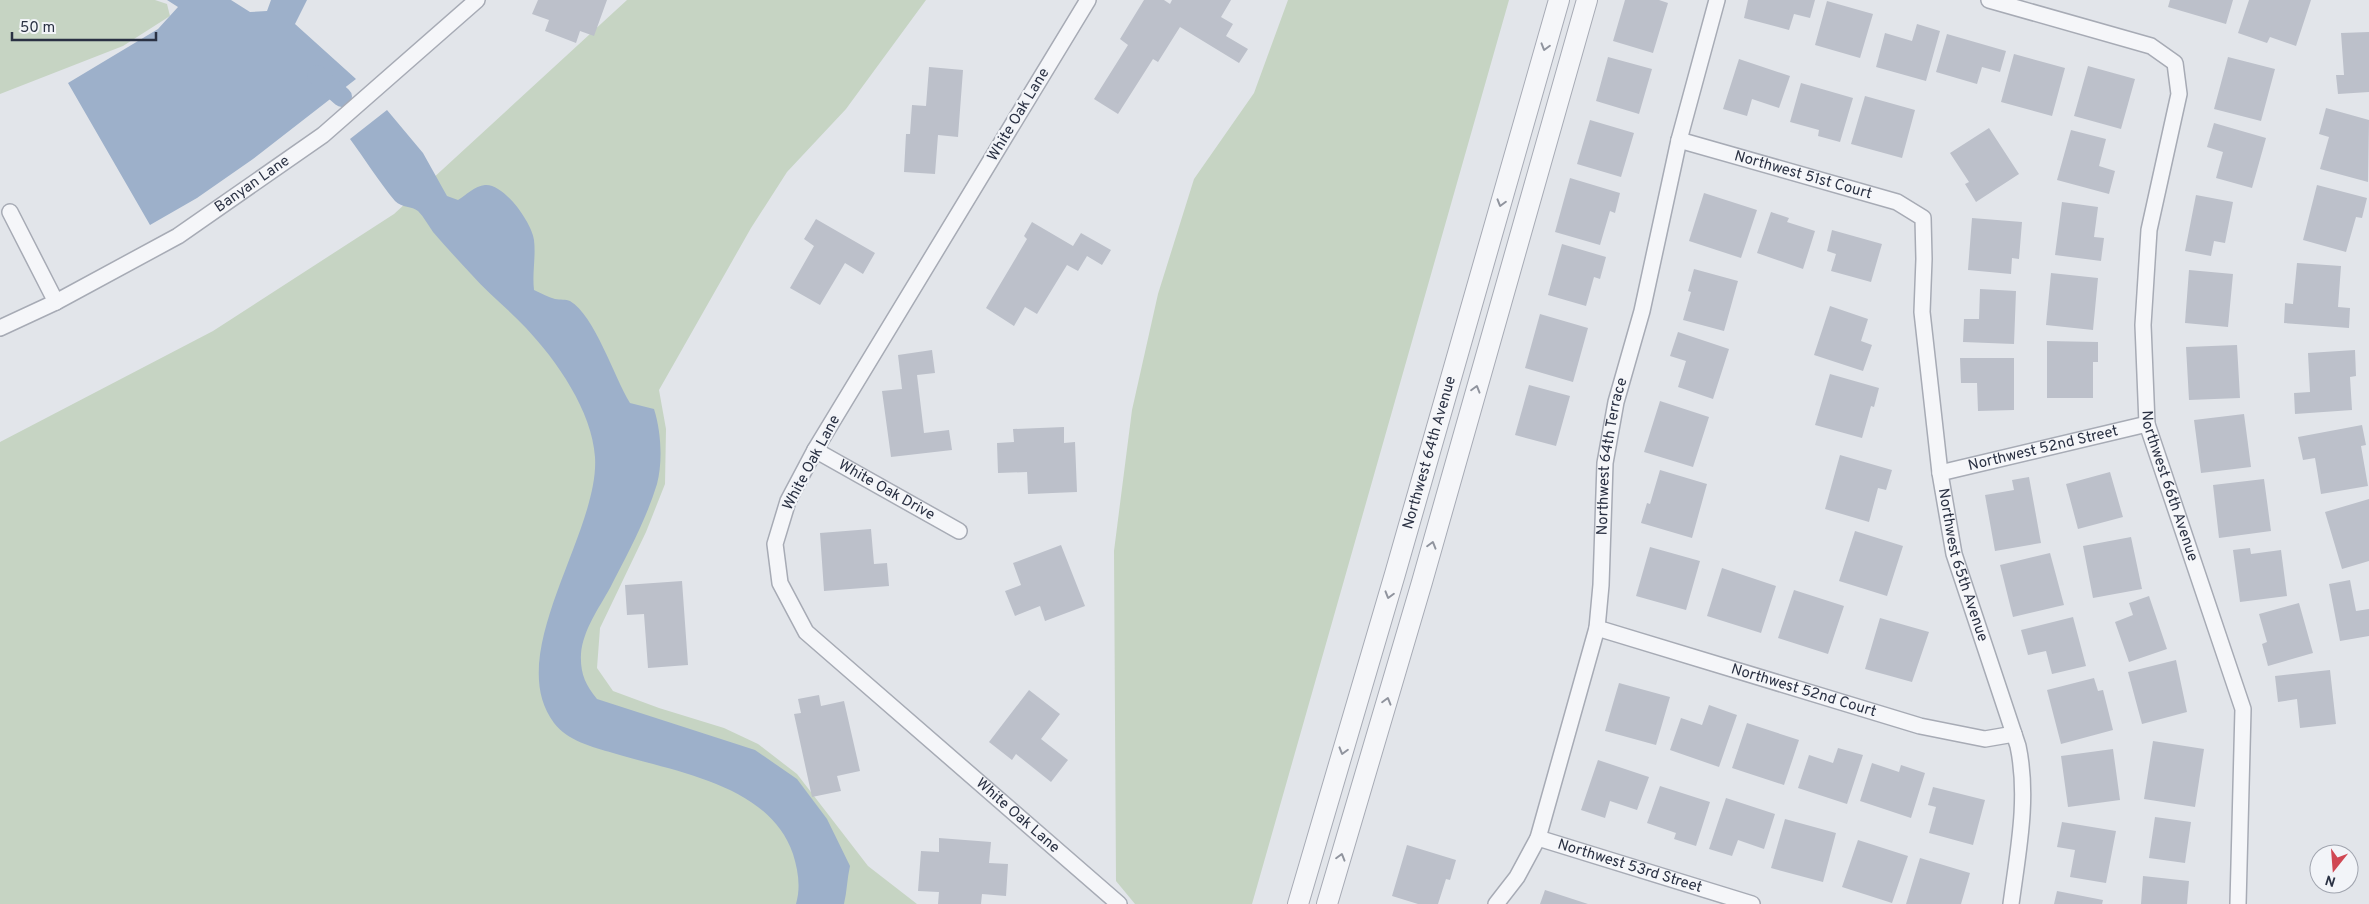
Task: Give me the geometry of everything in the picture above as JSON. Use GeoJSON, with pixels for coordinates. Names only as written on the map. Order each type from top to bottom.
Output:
{"type":"FeatureCollection","features":[{"type":"Feature","properties":{"kind":"street","name":"Banyan Lane"},"geometry":{"type":"LineString","coordinates":[[0,328],[56,302],[178,236],[315,140],[477,0]]}},
{"type":"Feature","properties":{"kind":"street","name":"White Oak Lane"},"geometry":{"type":"LineString","coordinates":[[1088,0],[814,450],[788,501],[775,544],[780,583],[806,632],[1119,904]]}},
{"type":"Feature","properties":{"kind":"street","name":"Northwest 64th Avenue"},"geometry":{"type":"LineString","coordinates":[[1298,904],[1398,565],[1559,0]]}},
{"type":"Feature","properties":{"kind":"street","name":"Northwest 64th Avenue"},"geometry":{"type":"LineString","coordinates":[[1327,904],[1424,573],[1587,0]]}},
{"type":"Feature","properties":{"kind":"street","name":"Northwest 64th Terrace"},"geometry":{"type":"LineString","coordinates":[[1496,904],[1517,877],[1538,838],[1597,628],[1601,584],[1605,463],[1616,402],[1642,311],[1679,140],[1717,0]]}},
{"type":"Feature","properties":{"kind":"street","name":"Northwest 66th Avenue"},"geometry":{"type":"LineString","coordinates":[[1989,0],[2151,46],[2175,63],[2179,94],[2149,230],[2143,325],[2147,424],[2243,709],[2238,904]]}},
{"type":"Feature","properties":{"kind":"street","name":"Northwest 51st Court"},"geometry":{"type":"LineString","coordinates":[[1679,140],[1897,202],[1923,218]]}},
{"type":"Feature","properties":{"kind":"street"},"geometry":{"type":"LineString","coordinates":[[10,212],[56,302]]}},
{"type":"Feature","properties":{"kind":"street","name":"Northwest 65th Avenue"},"geometry":{"type":"LineString","coordinates":[[1923,218],[1922,312],[1940,473],[1954,554],[2014,734],[2023,770],[2024,797],[2012,904]]}},
{"type":"Feature","properties":{"kind":"street","name":"Northwest 52nd Street"},"geometry":{"type":"LineString","coordinates":[[1940,473],[2147,424]]}},
{"type":"Feature","properties":{"kind":"street","name":"White Oak Drive"},"geometry":{"type":"LineString","coordinates":[[814,450],[959,531]]}},
{"type":"Feature","properties":{"kind":"street","name":"Northwest 52nd Court"},"geometry":{"type":"LineString","coordinates":[[1597,628],[1928,728],[1985,739],[2014,734]]}},
{"type":"Feature","properties":{"kind":"street","name":"Northwest 53rd Street"},"geometry":{"type":"LineString","coordinates":[[1538,838],[1752,904]]}},
{"type":"Feature","properties":{"kind":"green space"},"geometry":{"type":"Polygon","coordinates":[[[0,0],[155,0],[167,4],[170,16],[123,46],[0,94],[0,0]]]}},
{"type":"Feature","properties":{"kind":"green space"},"geometry":{"type":"Polygon","coordinates":[[[627,0],[926,0],[846,109],[787,172],[751,228],[659,390],[666,429],[665,484],[646,532],[600,628],[597,668],[613,691],[659,708],[724,728],[758,744],[797,774],[868,866],[917,904],[0,904],[0,442],[213,331],[394,214],[627,0]]]}},
{"type":"Feature","properties":{"kind":"green space"},"geometry":{"type":"Polygon","coordinates":[[[1288,0],[1509,0],[1252,904],[1135,904],[1116,881],[1114,551],[1132,410],[1158,294],[1194,179],[1254,93],[1288,0]]]}},
{"type":"Feature","properties":{"kind":"water"},"geometry":{"type":"Polygon","coordinates":[[[167,0],[231,0],[250,12],[267,11],[271,0],[307,0],[295,24],[356,79],[253,159],[197,198],[150,225],[68,83],[158,29],[178,7],[167,0]]]}},
{"type":"Feature","properties":{"kind":"water"},"geometry":{"type":"Polygon","coordinates":[[[387,110],[423,153],[447,196],[458,200],[474,189],[485,185],[500,190],[516,205],[528,224],[534,240],[534,290],[555,299],[570,301],[579,309],[596,333],[630,403],[654,409],[660,446],[660,466],[657,484],[636,537],[592,620],[582,645],[581,667],[589,689],[597,699],[755,750],[797,779],[827,819],[850,866],[844,904],[796,904],[798,879],[796,866],[793,854],[781,830],[763,811],[742,796],[717,784],[691,775],[589,746],[573,739],[554,723],[541,695],[539,663],[545,629],[593,487],[595,457],[592,440],[587,422],[571,388],[561,371],[538,341],[484,288],[433,232],[418,211],[395,201],[350,139],[387,110]]]}},
{"type":"Feature","properties":{"kind":"building"},"geometry":{"type":"Polygon","coordinates":[[[538,0],[607,0],[594,36],[580,31],[576,43],[545,31],[549,20],[532,14],[538,0]]]}},
{"type":"Feature","properties":{"kind":"building"},"geometry":{"type":"Polygon","coordinates":[[[1144,0],[1164,0],[1170,4],[1172,0],[1231,0],[1221,17],[1233,24],[1226,36],[1248,49],[1239,63],[1180,27],[1158,62],[1153,59],[1118,114],[1094,99],[1128,45],[1120,39],[1144,0]]]}},
{"type":"Feature","properties":{"kind":"building"},"geometry":{"type":"Polygon","coordinates":[[[1625,0],[1659,0],[1668,3],[1653,53],[1613,41],[1625,0]]]}},
{"type":"Feature","properties":{"kind":"building"},"geometry":{"type":"Polygon","coordinates":[[[1748,0],[1815,0],[1810,18],[1794,14],[1789,30],[1744,18],[1748,0]]]}},
{"type":"Feature","properties":{"kind":"building"},"geometry":{"type":"Polygon","coordinates":[[[2170,0],[2233,0],[2226,24],[2168,7],[2170,0]]]}},
{"type":"Feature","properties":{"kind":"building"},"geometry":{"type":"Polygon","coordinates":[[[2249,0],[2311,0],[2296,46],[2270,37],[2267,43],[2238,33],[2249,0]]]}},
{"type":"Feature","properties":{"kind":"building"},"geometry":{"type":"Polygon","coordinates":[[[1827,1],[1873,14],[1860,58],[1815,45],[1827,1]]]}},
{"type":"Feature","properties":{"kind":"building"},"geometry":{"type":"Polygon","coordinates":[[[1917,24],[1940,31],[1926,81],[1876,67],[1885,33],[1912,41],[1917,24]]]}},
{"type":"Feature","properties":{"kind":"building"},"geometry":{"type":"Polygon","coordinates":[[[2369,32],[2369,92],[2338,94],[2336,75],[2344,75],[2341,33],[2369,32]]]}},
{"type":"Feature","properties":{"kind":"building"},"geometry":{"type":"Polygon","coordinates":[[[1947,34],[2006,51],[2000,72],[1982,67],[1977,84],[1936,72],[1947,34]]]}},
{"type":"Feature","properties":{"kind":"building"},"geometry":{"type":"Polygon","coordinates":[[[2014,54],[2065,68],[2052,116],[2001,102],[2014,54]]]}},
{"type":"Feature","properties":{"kind":"building"},"geometry":{"type":"Polygon","coordinates":[[[1608,57],[1652,69],[1639,114],[1596,101],[1608,57]]]}},
{"type":"Feature","properties":{"kind":"building"},"geometry":{"type":"Polygon","coordinates":[[[2228,57],[2275,69],[2261,121],[2214,109],[2228,57]]]}},
{"type":"Feature","properties":{"kind":"building"},"geometry":{"type":"Polygon","coordinates":[[[1739,59],[1790,76],[1779,108],[1752,99],[1747,116],[1723,109],[1739,59]]]}},
{"type":"Feature","properties":{"kind":"building"},"geometry":{"type":"Polygon","coordinates":[[[2088,66],[2135,79],[2121,129],[2074,116],[2088,66]]]}},
{"type":"Feature","properties":{"kind":"building"},"geometry":{"type":"Polygon","coordinates":[[[929,67],[963,70],[958,137],[938,135],[935,174],[904,172],[906,134],[910,134],[912,105],[926,106],[929,67]]]}},
{"type":"Feature","properties":{"kind":"building"},"geometry":{"type":"Polygon","coordinates":[[[1801,83],[1853,98],[1840,142],[1818,136],[1819,130],[1790,122],[1801,83]]]}},
{"type":"Feature","properties":{"kind":"building"},"geometry":{"type":"Polygon","coordinates":[[[1865,96],[1915,110],[1902,158],[1851,144],[1865,96]]]}},
{"type":"Feature","properties":{"kind":"building"},"geometry":{"type":"Polygon","coordinates":[[[2326,108],[2369,120],[2368,182],[2320,169],[2329,137],[2319,134],[2326,108]]]}},
{"type":"Feature","properties":{"kind":"building"},"geometry":{"type":"Polygon","coordinates":[[[1590,120],[1634,133],[1621,177],[1577,164],[1590,120]]]}},
{"type":"Feature","properties":{"kind":"building"},"geometry":{"type":"Polygon","coordinates":[[[2214,123],[2266,138],[2252,188],[2216,178],[2223,152],[2207,147],[2214,123]]]}},
{"type":"Feature","properties":{"kind":"building"},"geometry":{"type":"Polygon","coordinates":[[[1989,128],[2019,174],[1976,202],[1965,184],[1969,182],[1950,153],[1989,128]]]}},
{"type":"Feature","properties":{"kind":"building"},"geometry":{"type":"Polygon","coordinates":[[[2071,130],[2106,139],[2099,166],[2115,171],[2109,194],[2057,180],[2071,130]]]}},
{"type":"Feature","properties":{"kind":"building"},"geometry":{"type":"Polygon","coordinates":[[[1570,178],[1620,193],[1615,213],[1610,211],[1600,245],[1555,232],[1570,178]]]}},
{"type":"Feature","properties":{"kind":"building"},"geometry":{"type":"Polygon","coordinates":[[[2317,185],[2367,198],[2362,218],[2356,217],[2346,252],[2303,240],[2317,185]]]}},
{"type":"Feature","properties":{"kind":"building"},"geometry":{"type":"Polygon","coordinates":[[[1704,193],[1757,210],[1741,258],[1689,241],[1704,193]]]}},
{"type":"Feature","properties":{"kind":"building"},"geometry":{"type":"Polygon","coordinates":[[[2196,195],[2233,202],[2225,243],[2214,241],[2211,256],[2185,251],[2196,195]]]}},
{"type":"Feature","properties":{"kind":"building"},"geometry":{"type":"Polygon","coordinates":[[[2062,202],[2098,207],[2094,237],[2104,238],[2101,261],[2055,255],[2062,202]]]}},
{"type":"Feature","properties":{"kind":"building"},"geometry":{"type":"Polygon","coordinates":[[[1771,212],[1789,218],[1787,222],[1815,231],[1803,269],[1757,253],[1771,212]]]}},
{"type":"Feature","properties":{"kind":"building"},"geometry":{"type":"Polygon","coordinates":[[[1972,218],[2022,222],[2019,259],[2012,258],[2011,274],[1968,270],[1972,218]]]}},
{"type":"Feature","properties":{"kind":"building"},"geometry":{"type":"Polygon","coordinates":[[[816,219],[875,253],[863,274],[845,263],[820,305],[790,288],[814,246],[804,239],[816,219]]]}},
{"type":"Feature","properties":{"kind":"building"},"geometry":{"type":"Polygon","coordinates":[[[1032,222],[1073,246],[1081,233],[1111,250],[1102,265],[1087,256],[1078,271],[1067,265],[1037,314],[1025,307],[1014,326],[986,308],[1027,239],[1024,236],[1032,222]]]}},
{"type":"Feature","properties":{"kind":"building"},"geometry":{"type":"Polygon","coordinates":[[[1832,230],[1882,244],[1871,282],[1831,271],[1836,254],[1827,251],[1832,230]]]}},
{"type":"Feature","properties":{"kind":"building"},"geometry":{"type":"Polygon","coordinates":[[[1562,244],[1606,257],[1600,279],[1594,277],[1586,306],[1548,295],[1562,244]]]}},
{"type":"Feature","properties":{"kind":"building"},"geometry":{"type":"Polygon","coordinates":[[[2297,263],[2341,266],[2338,307],[2350,308],[2349,328],[2284,323],[2285,303],[2293,304],[2297,263]]]}},
{"type":"Feature","properties":{"kind":"building"},"geometry":{"type":"Polygon","coordinates":[[[1694,269],[1738,281],[1724,331],[1683,320],[1691,292],[1688,291],[1694,269]]]}},
{"type":"Feature","properties":{"kind":"building"},"geometry":{"type":"Polygon","coordinates":[[[2189,270],[2233,274],[2228,327],[2185,323],[2189,270]]]}},
{"type":"Feature","properties":{"kind":"building"},"geometry":{"type":"Polygon","coordinates":[[[2051,273],[2098,278],[2093,330],[2046,325],[2051,273]]]}},
{"type":"Feature","properties":{"kind":"building"},"geometry":{"type":"Polygon","coordinates":[[[1980,289],[2016,291],[2014,344],[1963,342],[1964,319],[1979,319],[1980,289]]]}},
{"type":"Feature","properties":{"kind":"building"},"geometry":{"type":"Polygon","coordinates":[[[1830,306],[1868,319],[1861,341],[1872,345],[1863,371],[1814,355],[1830,306]]]}},
{"type":"Feature","properties":{"kind":"building"},"geometry":{"type":"Polygon","coordinates":[[[1540,314],[1588,328],[1573,382],[1525,368],[1540,314]]]}},
{"type":"Feature","properties":{"kind":"building"},"geometry":{"type":"Polygon","coordinates":[[[1678,332],[1729,349],[1713,399],[1678,387],[1686,361],[1670,356],[1678,332]]]}},
{"type":"Feature","properties":{"kind":"building"},"geometry":{"type":"Polygon","coordinates":[[[2047,341],[2098,342],[2098,362],[2093,362],[2093,398],[2047,398],[2047,341]]]}},
{"type":"Feature","properties":{"kind":"building"},"geometry":{"type":"Polygon","coordinates":[[[2237,345],[2240,398],[2189,400],[2186,347],[2237,345]]]}},
{"type":"Feature","properties":{"kind":"building"},"geometry":{"type":"Polygon","coordinates":[[[932,350],[935,373],[917,375],[924,433],[949,430],[952,450],[891,457],[882,391],[902,389],[898,355],[932,350]]]}},
{"type":"Feature","properties":{"kind":"building"},"geometry":{"type":"Polygon","coordinates":[[[2355,350],[2356,376],[2350,377],[2352,410],[2295,414],[2294,393],[2310,392],[2308,353],[2355,350]]]}},
{"type":"Feature","properties":{"kind":"building"},"geometry":{"type":"Polygon","coordinates":[[[1960,358],[2014,358],[2014,410],[1978,411],[1977,383],[1961,383],[1960,358]]]}},
{"type":"Feature","properties":{"kind":"building"},"geometry":{"type":"Polygon","coordinates":[[[1830,374],[1879,388],[1874,407],[1871,406],[1862,438],[1815,425],[1830,374]]]}},
{"type":"Feature","properties":{"kind":"building"},"geometry":{"type":"Polygon","coordinates":[[[1529,385],[1570,396],[1556,446],[1515,435],[1529,385]]]}},
{"type":"Feature","properties":{"kind":"building"},"geometry":{"type":"Polygon","coordinates":[[[1660,401],[1709,417],[1693,467],[1644,452],[1660,401]]]}},
{"type":"Feature","properties":{"kind":"building"},"geometry":{"type":"Polygon","coordinates":[[[2244,414],[2251,467],[2201,473],[2194,420],[2244,414]]]}},
{"type":"Feature","properties":{"kind":"building"},"geometry":{"type":"Polygon","coordinates":[[[2362,425],[2366,445],[2361,446],[2368,486],[2321,494],[2315,458],[2303,460],[2298,437],[2362,425]]]}},
{"type":"Feature","properties":{"kind":"building"},"geometry":{"type":"Polygon","coordinates":[[[1064,427],[1064,443],[1075,442],[1077,492],[1028,494],[1027,472],[998,473],[997,443],[1014,442],[1013,429],[1064,427]]]}},
{"type":"Feature","properties":{"kind":"building"},"geometry":{"type":"Polygon","coordinates":[[[1840,455],[1892,470],[1886,490],[1878,488],[1869,522],[1825,509],[1840,455]]]}},
{"type":"Feature","properties":{"kind":"building"},"geometry":{"type":"Polygon","coordinates":[[[1660,470],[1707,484],[1692,538],[1641,523],[1647,503],[1650,504],[1660,470]]]}},
{"type":"Feature","properties":{"kind":"building"},"geometry":{"type":"Polygon","coordinates":[[[2110,472],[2123,517],[2078,529],[2066,484],[2110,472]]]}},
{"type":"Feature","properties":{"kind":"building"},"geometry":{"type":"Polygon","coordinates":[[[2029,477],[2041,543],[1995,551],[1985,495],[2014,490],[2012,480],[2029,477]]]}},
{"type":"Feature","properties":{"kind":"building"},"geometry":{"type":"Polygon","coordinates":[[[2264,479],[2271,531],[2219,538],[2213,485],[2264,479]]]}},
{"type":"Feature","properties":{"kind":"building"},"geometry":{"type":"Polygon","coordinates":[[[2369,499],[2369,561],[2342,569],[2325,512],[2369,499]]]}},
{"type":"Feature","properties":{"kind":"building"},"geometry":{"type":"Polygon","coordinates":[[[871,529],[874,564],[887,563],[889,586],[824,591],[820,533],[871,529]]]}},
{"type":"Feature","properties":{"kind":"building"},"geometry":{"type":"Polygon","coordinates":[[[1855,531],[1903,546],[1887,596],[1839,581],[1855,531]]]}},
{"type":"Feature","properties":{"kind":"building"},"geometry":{"type":"Polygon","coordinates":[[[2131,537],[2142,589],[2093,598],[2083,546],[2131,537]]]}},
{"type":"Feature","properties":{"kind":"building"},"geometry":{"type":"Polygon","coordinates":[[[1061,545],[1085,606],[1045,621],[1040,606],[1015,616],[1005,591],[1021,585],[1013,563],[1061,545]]]}},
{"type":"Feature","properties":{"kind":"building"},"geometry":{"type":"Polygon","coordinates":[[[1650,547],[1700,561],[1686,610],[1636,596],[1650,547]]]}},
{"type":"Feature","properties":{"kind":"building"},"geometry":{"type":"Polygon","coordinates":[[[2250,548],[2251,554],[2281,550],[2287,596],[2240,602],[2233,550],[2250,548]]]}},
{"type":"Feature","properties":{"kind":"building"},"geometry":{"type":"Polygon","coordinates":[[[2050,553],[2064,605],[2013,617],[2000,565],[2050,553]]]}},
{"type":"Feature","properties":{"kind":"building"},"geometry":{"type":"Polygon","coordinates":[[[1722,568],[1776,586],[1761,633],[1707,616],[1722,568]]]}},
{"type":"Feature","properties":{"kind":"building"},"geometry":{"type":"Polygon","coordinates":[[[2350,580],[2356,611],[2369,609],[2369,636],[2340,641],[2329,584],[2350,580]]]}},
{"type":"Feature","properties":{"kind":"building"},"geometry":{"type":"Polygon","coordinates":[[[682,581],[688,665],[648,668],[644,614],[627,615],[625,585],[682,581]]]}},
{"type":"Feature","properties":{"kind":"building"},"geometry":{"type":"Polygon","coordinates":[[[1794,590],[1844,606],[1828,654],[1778,638],[1794,590]]]}},
{"type":"Feature","properties":{"kind":"building"},"geometry":{"type":"Polygon","coordinates":[[[2149,596],[2167,649],[2129,662],[2115,622],[2133,615],[2129,603],[2149,596]]]}},
{"type":"Feature","properties":{"kind":"building"},"geometry":{"type":"Polygon","coordinates":[[[2299,603],[2313,653],[2268,666],[2262,644],[2267,642],[2259,614],[2299,603]]]}},
{"type":"Feature","properties":{"kind":"building"},"geometry":{"type":"Polygon","coordinates":[[[2073,617],[2086,666],[2052,674],[2046,651],[2028,655],[2021,630],[2073,617]]]}},
{"type":"Feature","properties":{"kind":"building"},"geometry":{"type":"Polygon","coordinates":[[[1880,618],[1929,632],[1912,682],[1865,669],[1880,618]]]}},
{"type":"Feature","properties":{"kind":"building"},"geometry":{"type":"Polygon","coordinates":[[[2176,660],[2187,712],[2142,724],[2128,672],[2176,660]]]}},
{"type":"Feature","properties":{"kind":"building"},"geometry":{"type":"Polygon","coordinates":[[[2330,670],[2336,724],[2300,728],[2297,699],[2278,702],[2275,676],[2330,670]]]}},
{"type":"Feature","properties":{"kind":"building"},"geometry":{"type":"Polygon","coordinates":[[[2094,678],[2098,691],[2103,690],[2113,730],[2061,744],[2047,690],[2094,678]]]}},
{"type":"Feature","properties":{"kind":"building"},"geometry":{"type":"Polygon","coordinates":[[[1619,683],[1670,697],[1656,745],[1605,731],[1619,683]]]}},
{"type":"Feature","properties":{"kind":"building"},"geometry":{"type":"Polygon","coordinates":[[[1029,690],[1060,714],[1041,739],[1068,760],[1051,782],[1016,754],[1012,760],[989,742],[1029,690]]]}},
{"type":"Feature","properties":{"kind":"building"},"geometry":{"type":"Polygon","coordinates":[[[819,695],[821,706],[844,701],[860,771],[837,776],[841,791],[812,797],[794,714],[801,713],[798,699],[819,695]]]}},
{"type":"Feature","properties":{"kind":"building"},"geometry":{"type":"Polygon","coordinates":[[[1709,705],[1737,715],[1719,767],[1670,750],[1681,718],[1702,725],[1709,705]]]}},
{"type":"Feature","properties":{"kind":"building"},"geometry":{"type":"Polygon","coordinates":[[[1747,723],[1799,740],[1784,785],[1732,768],[1747,723]]]}},
{"type":"Feature","properties":{"kind":"building"},"geometry":{"type":"Polygon","coordinates":[[[2153,741],[2204,749],[2195,807],[2144,799],[2153,741]]]}},
{"type":"Feature","properties":{"kind":"building"},"geometry":{"type":"Polygon","coordinates":[[[1838,748],[1863,755],[1847,804],[1798,788],[1809,755],[1833,763],[1838,748]]]}},
{"type":"Feature","properties":{"kind":"building"},"geometry":{"type":"Polygon","coordinates":[[[2113,749],[2120,800],[2068,807],[2061,756],[2113,749]]]}},
{"type":"Feature","properties":{"kind":"building"},"geometry":{"type":"Polygon","coordinates":[[[1598,760],[1649,777],[1637,810],[1610,801],[1605,818],[1581,810],[1598,760]]]}},
{"type":"Feature","properties":{"kind":"building"},"geometry":{"type":"Polygon","coordinates":[[[1872,763],[1899,772],[1901,765],[1925,773],[1911,818],[1860,801],[1872,763]]]}},
{"type":"Feature","properties":{"kind":"building"},"geometry":{"type":"Polygon","coordinates":[[[1660,786],[1710,802],[1696,846],[1674,839],[1676,833],[1647,823],[1660,786]]]}},
{"type":"Feature","properties":{"kind":"building"},"geometry":{"type":"Polygon","coordinates":[[[1933,787],[1985,800],[1973,845],[1929,833],[1936,807],[1928,805],[1933,787]]]}},
{"type":"Feature","properties":{"kind":"building"},"geometry":{"type":"Polygon","coordinates":[[[1726,798],[1775,814],[1764,849],[1738,840],[1732,856],[1709,849],[1726,798]]]}},
{"type":"Feature","properties":{"kind":"building"},"geometry":{"type":"Polygon","coordinates":[[[2155,817],[2191,822],[2185,863],[2149,858],[2155,817]]]}},
{"type":"Feature","properties":{"kind":"building"},"geometry":{"type":"Polygon","coordinates":[[[1785,819],[1836,833],[1823,882],[1771,868],[1785,819]]]}},
{"type":"Feature","properties":{"kind":"building"},"geometry":{"type":"Polygon","coordinates":[[[2062,822],[2116,831],[2106,883],[2070,877],[2075,850],[2057,847],[2062,822]]]}},
{"type":"Feature","properties":{"kind":"building"},"geometry":{"type":"Polygon","coordinates":[[[939,838],[991,842],[989,863],[1008,864],[1006,896],[982,894],[981,904],[938,904],[939,892],[918,891],[921,851],[939,852],[939,838]]]}},
{"type":"Feature","properties":{"kind":"building"},"geometry":{"type":"Polygon","coordinates":[[[1858,840],[1908,856],[1892,903],[1842,887],[1858,840]]]}},
{"type":"Feature","properties":{"kind":"building"},"geometry":{"type":"Polygon","coordinates":[[[1407,845],[1456,860],[1450,880],[1446,879],[1438,904],[1418,904],[1392,896],[1407,845]]]}},
{"type":"Feature","properties":{"kind":"building"},"geometry":{"type":"Polygon","coordinates":[[[1920,858],[1970,873],[1961,904],[1906,904],[1920,858]]]}},
{"type":"Feature","properties":{"kind":"building"},"geometry":{"type":"Polygon","coordinates":[[[2143,876],[2189,881],[2187,904],[2141,904],[2143,876]]]}},
{"type":"Feature","properties":{"kind":"building"},"geometry":{"type":"Polygon","coordinates":[[[1545,890],[1588,904],[1540,904],[1545,890]]]}},
{"type":"Feature","properties":{"kind":"building"},"geometry":{"type":"Polygon","coordinates":[[[2057,891],[2103,900],[2102,904],[2054,904],[2057,891]]]}},
{"type":"Feature","properties":{"kind":"waterway"},"geometry":{"type":"LineString","coordinates":[[317,75],[342,97]]}}]}
